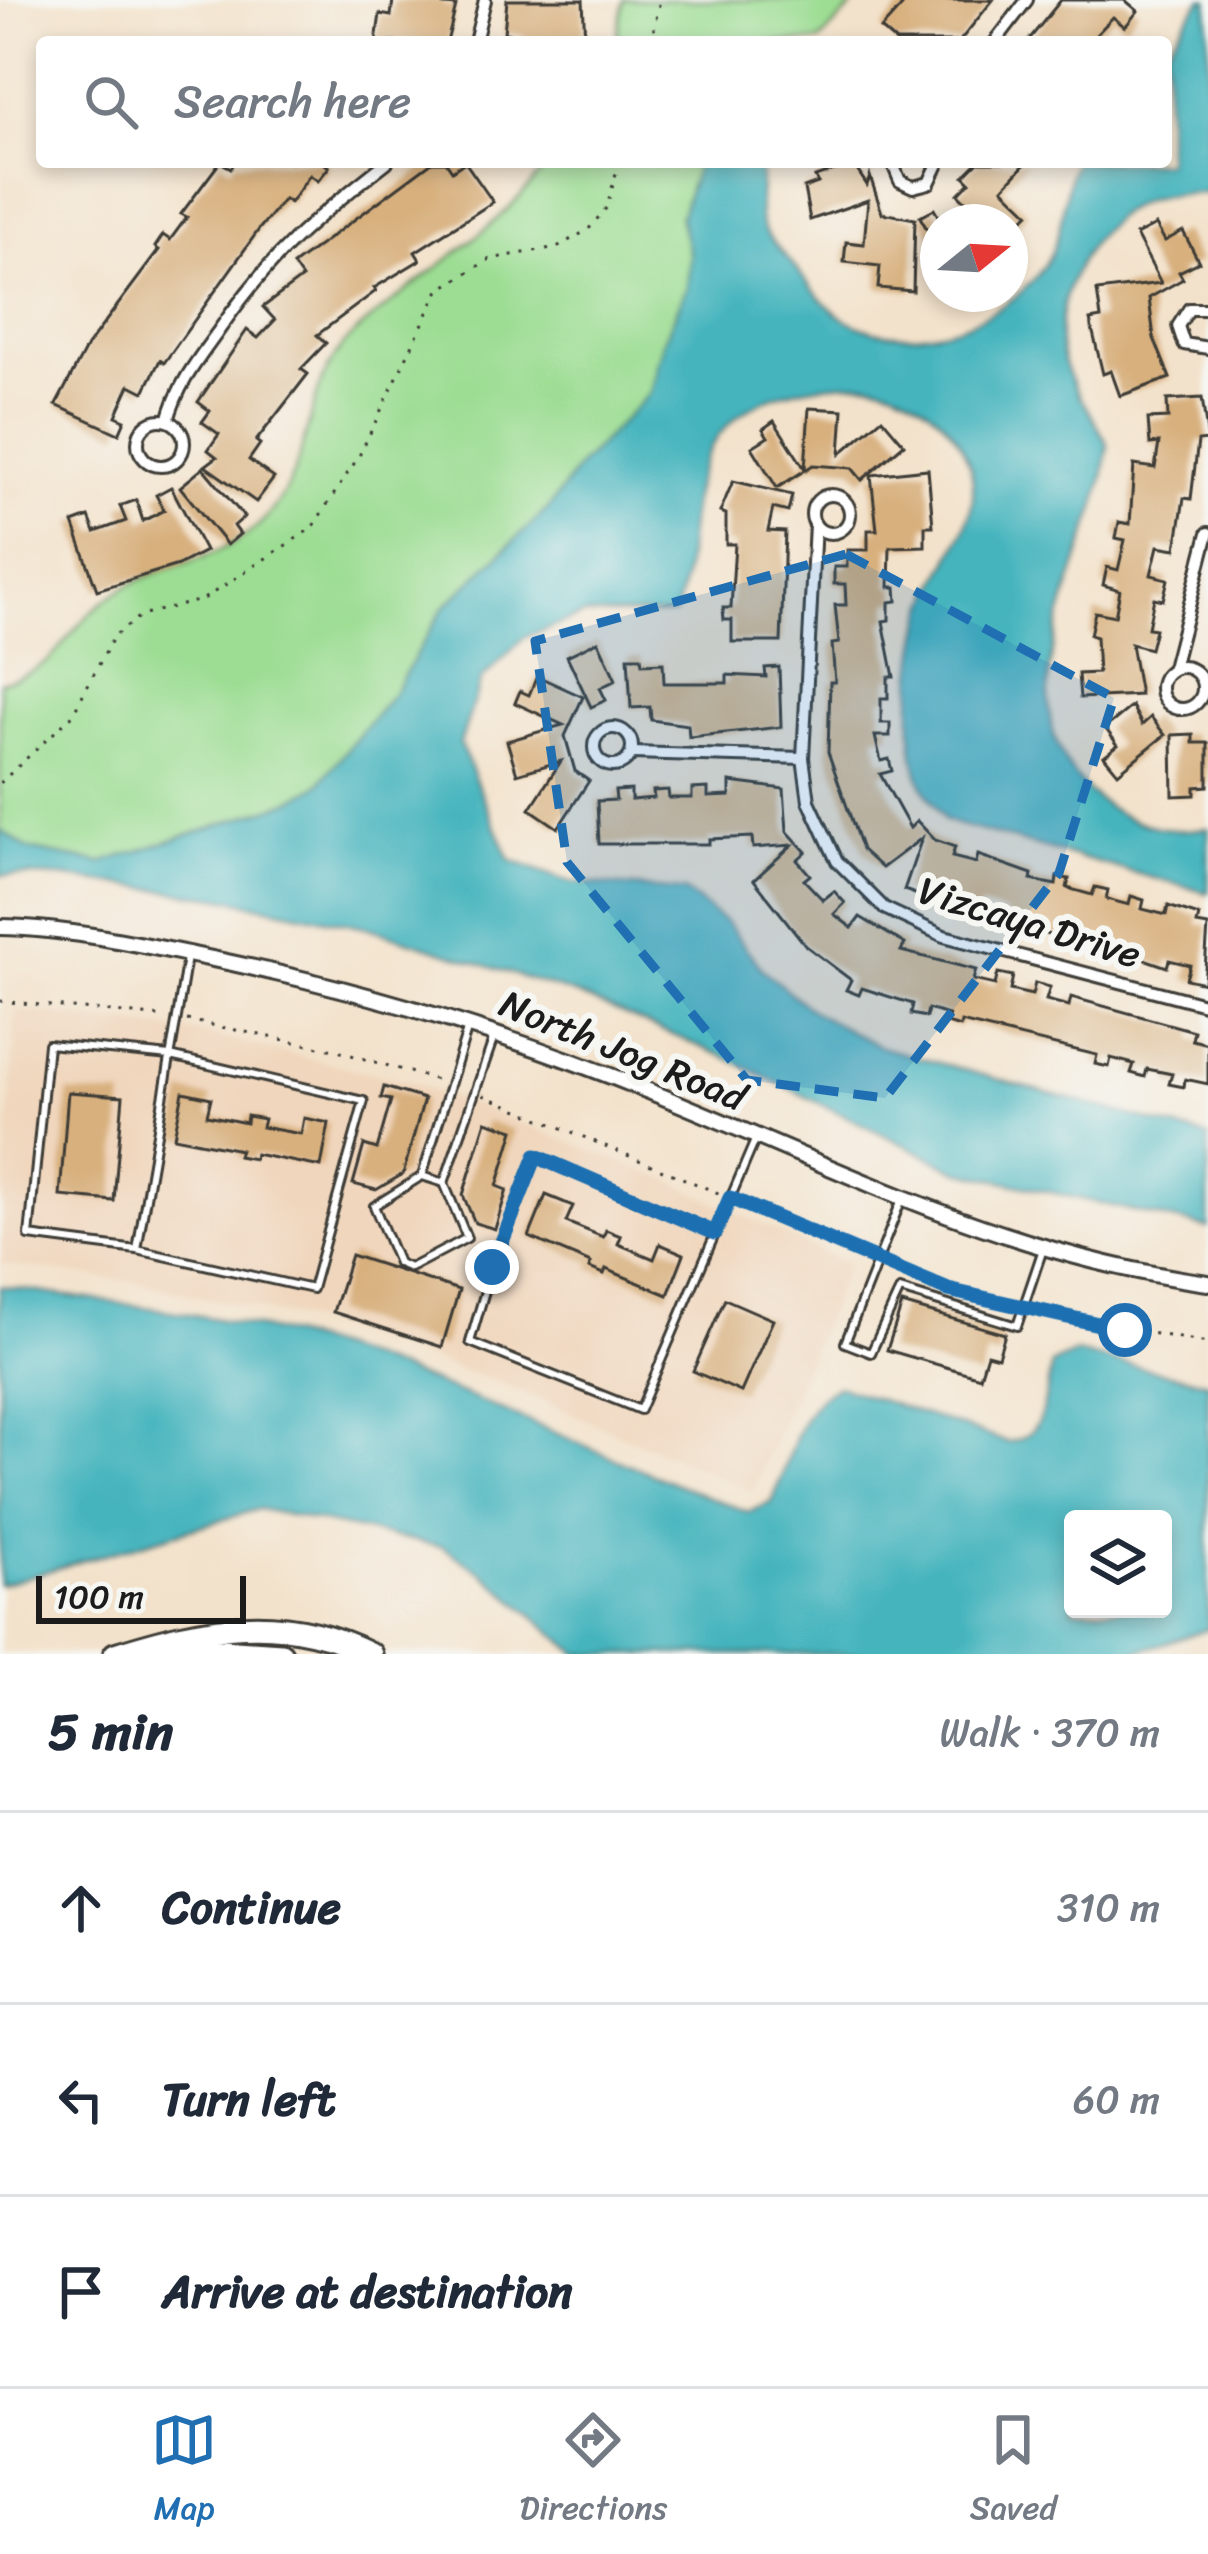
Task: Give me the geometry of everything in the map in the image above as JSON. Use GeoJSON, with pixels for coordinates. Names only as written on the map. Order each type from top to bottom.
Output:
{"type":"FeatureCollection","features":[{"type":"Feature","properties":{"kind":"highway"},"geometry":{"type":"LineString","coordinates":[[115,1654],[194,1629],[241,1624],[290,1628],[371,1654]]}},
{"type":"Feature","properties":{"kind":"highway"},"geometry":{"type":"LineString","coordinates":[[143,1645],[281,1654]]}},
{"type":"Feature","properties":{"kind":"street"},"geometry":{"type":"LineString","coordinates":[[476,36],[485,0]]}},
{"type":"Feature","properties":{"kind":"street"},"geometry":{"type":"LineString","coordinates":[[1000,36],[1028,0]]}},
{"type":"Feature","properties":{"kind":"street"},"geometry":{"type":"LineString","coordinates":[[169,422],[176,390],[263,266],[293,236],[379,168]]}},
{"type":"Feature","properties":{"kind":"street"},"geometry":{"type":"LineString","coordinates":[[895,168],[900,181],[913,187],[935,177],[937,168]]}},
{"type":"Feature","properties":{"kind":"street"},"geometry":{"type":"LineString","coordinates":[[1206,351],[1184,344],[1178,326],[1189,309],[1208,309]]}},
{"type":"Feature","properties":{"kind":"street"},"geometry":{"type":"LineString","coordinates":[[153,422],[169,422],[180,430],[183,451],[174,462],[154,465],[138,448],[141,432],[153,422]]}},
{"type":"Feature","properties":{"kind":"street","name":"Vizcaya Drive"},"geometry":{"type":"LineString","coordinates":[[815,524],[803,758],[809,801],[837,861],[884,908],[944,936],[1208,1005]]}},
{"type":"Feature","properties":{"kind":"street"},"geometry":{"type":"LineString","coordinates":[[1173,668],[1188,668],[1200,676],[1201,697],[1190,707],[1171,706],[1162,696],[1208,533]]}},
{"type":"Feature","properties":{"kind":"street"},"geometry":{"type":"LineString","coordinates":[[632,753],[803,758]]}},
{"type":"Feature","properties":{"kind":"street","name":"North Jog Road"},"geometry":{"type":"LineString","coordinates":[[0,927],[188,954],[469,1024],[902,1199],[1043,1249],[1208,1283]]}},
{"type":"Feature","properties":{"kind":"lane"},"geometry":{"type":"LineString","coordinates":[[136,1250],[188,954]]}},
{"type":"Feature","properties":{"kind":"lane"},"geometry":{"type":"LineString","coordinates":[[469,1024],[422,1176],[374,1206],[398,1263],[410,1268],[467,1238],[444,1183],[495,1034]]}},
{"type":"Feature","properties":{"kind":"lane"},"geometry":{"type":"LineString","coordinates":[[48,1044],[170,1055],[364,1101],[312,1289],[136,1250],[29,1236],[48,1044]]}},
{"type":"Feature","properties":{"kind":"lane"},"geometry":{"type":"LineString","coordinates":[[715,1233],[536,1156],[492,1267],[470,1342],[640,1410],[756,1138]]}},
{"type":"Feature","properties":{"kind":"lane"},"geometry":{"type":"LineString","coordinates":[[422,1176],[444,1183]]}},
{"type":"Feature","properties":{"kind":"lane"},"geometry":{"type":"LineString","coordinates":[[902,1199],[844,1343],[871,1353],[900,1290],[1017,1326],[1043,1249]]}},
{"type":"Feature","properties":{"kind":"path"},"geometry":{"type":"LineString","coordinates":[[652,36],[660,0]]}},
{"type":"Feature","properties":{"kind":"path"},"geometry":{"type":"LineString","coordinates":[[0,784],[71,717],[114,636],[141,615],[202,600],[312,528],[359,456],[440,290],[490,259],[557,247],[588,230],[607,206],[617,168]]}},
{"type":"Feature","properties":{"kind":"path"},"geometry":{"type":"LineString","coordinates":[[0,1001],[177,1018],[334,1050],[450,1084]]}},
{"type":"Feature","properties":{"kind":"path"},"geometry":{"type":"LineString","coordinates":[[475,1092],[876,1263],[1023,1310],[1208,1342]]}},
{"type":"Feature","properties":{"kind":"highlighted area"},"geometry":{"type":"Polygon","coordinates":[[[846,554],[1114,698],[1059,873],[885,1098],[747,1080],[567,862],[535,641],[846,554]]]}},
{"type":"Feature","properties":{"kind":"shaded area"},"geometry":{"type":"Polygon","coordinates":[[[16,1010],[196,1032],[418,1084],[668,1180],[848,1264],[753,1491],[503,1384],[326,1324],[137,1282],[0,1264],[16,1010]]]}},
{"type":"Feature","properties":{"kind":"green space"},"geometry":{"type":"Polygon","coordinates":[[[624,0],[859,0],[825,36],[617,36],[624,0]]]}},
{"type":"Feature","properties":{"kind":"green space"},"geometry":{"type":"Polygon","coordinates":[[[544,168],[741,168],[713,313],[331,805],[137,871],[45,863],[0,840],[0,682],[48,661],[98,606],[122,589],[246,536],[286,489],[319,390],[337,354],[375,316],[454,255],[544,168]]]}},
{"type":"Feature","properties":{"kind":"water"},"geometry":{"type":"Polygon","coordinates":[[[1201,0],[1208,0],[1208,193],[1144,201],[1107,225],[1079,265],[1062,311],[1065,367],[1108,445],[1100,489],[1057,629],[1049,675],[1050,720],[1065,761],[1096,798],[1149,825],[1208,828],[1208,893],[945,821],[923,787],[916,763],[913,688],[925,612],[971,507],[971,471],[947,425],[907,395],[877,384],[809,387],[761,402],[740,415],[707,454],[697,481],[684,581],[674,614],[584,615],[525,637],[481,680],[460,744],[510,860],[570,882],[684,891],[727,923],[762,969],[812,1011],[881,1047],[1208,1137],[1208,1228],[958,1171],[723,1056],[577,995],[366,927],[217,897],[59,877],[0,875],[0,830],[28,849],[101,863],[289,802],[318,785],[393,694],[444,607],[549,508],[579,466],[650,393],[663,343],[687,287],[690,257],[680,217],[696,168],[759,168],[764,230],[831,308],[872,330],[926,334],[991,312],[1028,312],[1028,285],[1056,241],[1072,168],[1172,168],[1172,41],[1201,0]]]}},
{"type":"Feature","properties":{"kind":"water"},"geometry":{"type":"Polygon","coordinates":[[[0,1286],[209,1318],[332,1347],[438,1384],[749,1512],[772,1502],[804,1419],[813,1405],[839,1386],[1007,1442],[1020,1439],[1037,1424],[1052,1364],[1076,1353],[1208,1382],[1208,1629],[1130,1654],[578,1654],[484,1574],[443,1547],[259,1509],[0,1585],[0,1286]]]}},
{"type":"Feature","properties":{"kind":"building"},"geometry":{"type":"Polygon","coordinates":[[[393,0],[444,0],[443,5],[456,6],[448,36],[377,36],[380,14],[391,16],[393,0]]]}},
{"type":"Feature","properties":{"kind":"building"},"geometry":{"type":"Polygon","coordinates":[[[507,0],[583,0],[585,36],[504,33],[507,0]]]}},
{"type":"Feature","properties":{"kind":"building"},"geometry":{"type":"Polygon","coordinates":[[[895,0],[993,0],[964,36],[889,36],[881,29],[902,6],[895,0]]]}},
{"type":"Feature","properties":{"kind":"building"},"geometry":{"type":"Polygon","coordinates":[[[1061,0],[1125,0],[1138,11],[1125,27],[1113,17],[1097,36],[1032,36],[1061,0]]]}},
{"type":"Feature","properties":{"kind":"building"},"geometry":{"type":"Polygon","coordinates":[[[216,168],[328,168],[318,181],[310,175],[290,203],[284,199],[260,228],[164,363],[160,360],[144,392],[130,385],[116,416],[125,420],[119,434],[56,405],[87,346],[159,250],[155,247],[163,235],[170,240],[187,217],[181,214],[216,168]]]}},
{"type":"Feature","properties":{"kind":"building"},"geometry":{"type":"Polygon","coordinates":[[[424,168],[469,168],[493,202],[415,252],[420,260],[374,288],[317,335],[326,343],[301,369],[308,374],[256,441],[260,444],[249,460],[274,478],[256,502],[205,466],[217,457],[208,450],[219,434],[202,422],[210,411],[198,402],[247,330],[258,338],[275,320],[263,307],[302,278],[293,265],[424,168]]]}},
{"type":"Feature","properties":{"kind":"building"},"geometry":{"type":"Polygon","coordinates":[[[856,168],[867,185],[870,176],[882,213],[915,219],[913,291],[878,288],[880,266],[844,262],[846,242],[864,244],[868,200],[810,220],[804,188],[818,183],[815,177],[856,168]]]}},
{"type":"Feature","properties":{"kind":"building"},"geometry":{"type":"Polygon","coordinates":[[[972,168],[1021,168],[1003,188],[1020,204],[968,204],[958,194],[970,182],[964,176],[972,168]]]}},
{"type":"Feature","properties":{"kind":"building"},"geometry":{"type":"Polygon","coordinates":[[[1156,225],[1165,241],[1183,231],[1199,262],[1179,272],[1183,279],[1149,298],[1154,338],[1170,378],[1120,396],[1111,371],[1103,374],[1090,320],[1101,318],[1097,291],[1161,283],[1136,235],[1156,225]]]}},
{"type":"Feature","properties":{"kind":"building"},"geometry":{"type":"Polygon","coordinates":[[[1202,398],[1208,440],[1198,441],[1191,499],[1184,498],[1176,549],[1158,546],[1151,575],[1168,579],[1163,600],[1154,598],[1148,628],[1155,629],[1150,649],[1131,644],[1140,695],[1080,698],[1078,674],[1098,673],[1096,637],[1090,635],[1095,612],[1115,616],[1120,590],[1103,585],[1107,567],[1118,570],[1125,540],[1116,538],[1119,522],[1130,524],[1134,465],[1155,468],[1159,443],[1150,444],[1148,419],[1168,418],[1167,400],[1202,398]]]}},
{"type":"Feature","properties":{"kind":"building"},"geometry":{"type":"Polygon","coordinates":[[[809,408],[843,410],[840,454],[882,418],[904,444],[862,480],[852,468],[813,465],[777,488],[752,447],[768,437],[763,429],[774,421],[805,469],[809,408]]]}},
{"type":"Feature","properties":{"kind":"building"},"geometry":{"type":"Polygon","coordinates":[[[203,468],[244,517],[234,526],[240,534],[227,545],[180,487],[203,468]]]}},
{"type":"Feature","properties":{"kind":"building"},"geometry":{"type":"Polygon","coordinates":[[[928,469],[933,526],[925,526],[925,546],[890,547],[889,587],[896,587],[897,601],[889,602],[889,620],[883,621],[894,677],[888,677],[888,698],[881,698],[881,723],[890,723],[890,736],[875,736],[881,761],[889,759],[892,771],[880,774],[910,828],[917,821],[935,840],[955,847],[952,857],[976,863],[978,855],[1032,874],[1031,880],[1056,885],[1057,877],[1069,879],[1067,888],[1092,895],[1095,887],[1108,890],[1106,899],[1129,905],[1131,896],[1144,900],[1142,909],[1166,915],[1168,906],[1199,916],[1197,924],[1208,926],[1204,983],[1186,979],[1190,965],[1169,960],[1167,967],[1095,942],[1002,927],[1006,913],[980,906],[977,916],[904,890],[922,838],[882,868],[862,850],[828,752],[830,682],[835,682],[832,644],[839,643],[835,605],[846,605],[845,584],[834,584],[834,567],[847,567],[847,550],[868,550],[868,530],[877,530],[871,475],[928,469]]]}},
{"type":"Feature","properties":{"kind":"building"},"geometry":{"type":"Polygon","coordinates":[[[733,481],[792,495],[788,512],[773,508],[768,531],[785,532],[781,642],[732,642],[732,620],[724,620],[723,608],[731,608],[735,544],[726,544],[726,514],[720,512],[733,481]]]}},
{"type":"Feature","properties":{"kind":"building"},"geometry":{"type":"Polygon","coordinates":[[[171,487],[205,551],[178,565],[97,590],[73,523],[89,517],[95,532],[126,521],[120,506],[136,500],[143,521],[164,510],[156,495],[171,487]]]}},
{"type":"Feature","properties":{"kind":"building"},"geometry":{"type":"Polygon","coordinates":[[[598,641],[616,680],[600,688],[606,700],[591,707],[567,656],[598,641]]]}},
{"type":"Feature","properties":{"kind":"building"},"geometry":{"type":"Polygon","coordinates":[[[628,657],[641,657],[642,664],[663,663],[664,683],[727,683],[727,675],[766,677],[765,668],[779,667],[781,727],[689,737],[688,725],[651,720],[650,707],[631,708],[628,657]]]}},
{"type":"Feature","properties":{"kind":"building"},"geometry":{"type":"Polygon","coordinates":[[[537,676],[583,697],[565,736],[575,771],[589,781],[558,828],[530,809],[561,761],[517,774],[507,741],[563,725],[515,703],[520,691],[529,695],[537,676]]]}},
{"type":"Feature","properties":{"kind":"building"},"geometry":{"type":"Polygon","coordinates":[[[1132,706],[1142,725],[1151,717],[1165,735],[1118,773],[1104,756],[1118,745],[1105,728],[1132,706]]]}},
{"type":"Feature","properties":{"kind":"building"},"geometry":{"type":"Polygon","coordinates":[[[1193,734],[1193,743],[1208,743],[1208,786],[1195,787],[1195,795],[1173,796],[1172,735],[1193,734]]]}},
{"type":"Feature","properties":{"kind":"building"},"geometry":{"type":"Polygon","coordinates":[[[730,782],[784,789],[787,831],[806,852],[797,860],[810,875],[804,880],[823,900],[834,891],[845,903],[834,914],[852,928],[860,917],[905,944],[901,951],[976,970],[973,980],[995,985],[998,973],[1013,976],[1010,990],[1032,995],[1035,983],[1050,987],[1046,1000],[1069,1006],[1071,997],[1194,1031],[1192,1040],[1208,1044],[1208,1084],[1185,1079],[1184,1087],[1169,1084],[1172,1074],[1147,1069],[1145,1077],[1131,1073],[1134,1064],[1111,1058],[1109,1067],[1095,1064],[1097,1055],[961,1022],[960,1027],[947,1023],[949,1015],[928,1009],[926,1017],[911,1014],[913,1004],[862,988],[859,995],[846,990],[851,980],[806,946],[754,880],[792,845],[753,848],[752,837],[709,839],[709,844],[599,844],[597,801],[616,800],[615,791],[631,790],[631,800],[654,798],[653,791],[668,790],[669,798],[692,798],[692,789],[708,788],[708,797],[730,796],[730,782]]]}},
{"type":"Feature","properties":{"kind":"building"},"geometry":{"type":"Polygon","coordinates":[[[384,1087],[424,1099],[403,1174],[376,1190],[353,1184],[364,1145],[377,1149],[391,1100],[381,1098],[384,1087]]]}},
{"type":"Feature","properties":{"kind":"building"},"geometry":{"type":"Polygon","coordinates":[[[68,1092],[123,1096],[114,1201],[60,1196],[68,1092]]]}},
{"type":"Feature","properties":{"kind":"building"},"geometry":{"type":"Polygon","coordinates":[[[183,1092],[211,1098],[207,1115],[246,1123],[247,1116],[264,1119],[262,1127],[301,1134],[304,1118],[329,1123],[321,1167],[255,1154],[254,1159],[238,1156],[240,1150],[174,1137],[183,1092]]]}},
{"type":"Feature","properties":{"kind":"building"},"geometry":{"type":"Polygon","coordinates":[[[486,1121],[514,1130],[497,1186],[507,1190],[495,1229],[475,1223],[463,1195],[486,1121]]]}},
{"type":"Feature","properties":{"kind":"building"},"geometry":{"type":"Polygon","coordinates":[[[546,1195],[573,1206],[566,1222],[603,1237],[606,1230],[621,1236],[618,1244],[654,1259],[660,1244],[684,1254],[668,1295],[606,1269],[604,1274],[589,1268],[591,1263],[529,1237],[546,1195]]]}},
{"type":"Feature","properties":{"kind":"building"},"geometry":{"type":"Polygon","coordinates":[[[351,1255],[459,1290],[442,1347],[333,1312],[351,1255]]]}},
{"type":"Feature","properties":{"kind":"building"},"geometry":{"type":"Polygon","coordinates":[[[725,1299],[773,1320],[741,1392],[693,1371],[725,1299]]]}},
{"type":"Feature","properties":{"kind":"building"},"geometry":{"type":"Polygon","coordinates":[[[902,1304],[1005,1334],[998,1357],[987,1354],[980,1377],[887,1350],[902,1304]]]}},
{"type":"Feature","properties":{"kind":"route"},"geometry":{"type":"LineString","coordinates":[[492,1267],[536,1156],[715,1233],[730,1198],[860,1257],[948,1290],[1125,1330]]}}]}
